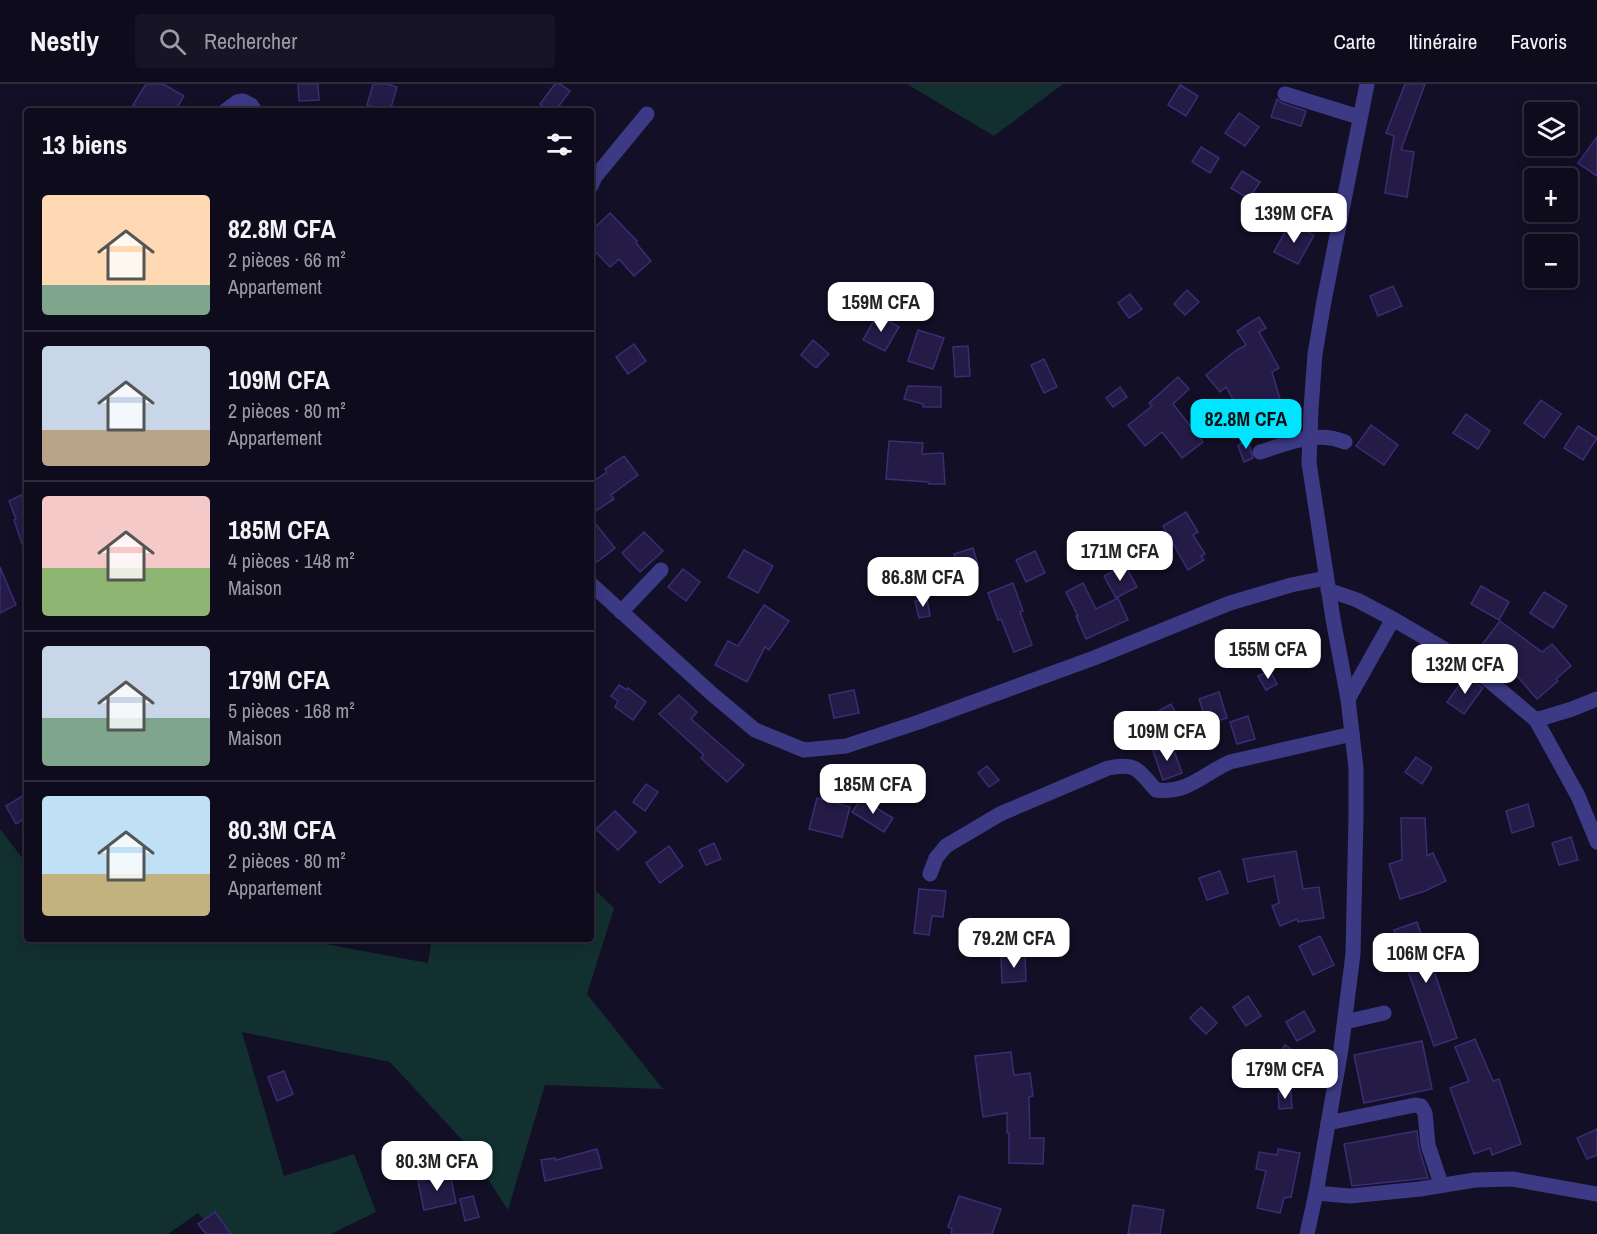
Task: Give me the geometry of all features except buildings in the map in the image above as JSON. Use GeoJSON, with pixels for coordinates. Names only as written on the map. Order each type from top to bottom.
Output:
{"type":"FeatureCollection","features":[{"type":"Feature","properties":{"kind":"street"},"geometry":{"type":"LineString","coordinates":[[1307,1234],[1345,1022],[1353,954],[1356,874],[1356,768],[1348,699],[1327,584],[1309,463],[1310,437],[1315,354],[1367,84]]}},
{"type":"Feature","properties":{"kind":"street"},"geometry":{"type":"LineString","coordinates":[[1285,94],[1359,117]]}},
{"type":"Feature","properties":{"kind":"street"},"geometry":{"type":"LineString","coordinates":[[229,108],[243,101],[253,108]]}},
{"type":"Feature","properties":{"kind":"street"},"geometry":{"type":"LineString","coordinates":[[594,179],[647,114]]}},
{"type":"Feature","properties":{"kind":"street"},"geometry":{"type":"LineString","coordinates":[[1260,452],[1310,437],[1332,437],[1345,442]]}},
{"type":"Feature","properties":{"kind":"street"},"geometry":{"type":"LineString","coordinates":[[621,612],[662,570]]}},
{"type":"Feature","properties":{"kind":"street"},"geometry":{"type":"LineString","coordinates":[[594,588],[755,730],[804,750],[846,746],[919,722],[1111,651],[1199,614],[1263,592],[1327,584],[1468,663],[1536,720],[1578,796],[1597,842]]}},
{"type":"Feature","properties":{"kind":"street"},"geometry":{"type":"LineString","coordinates":[[1348,699],[1393,619]]}},
{"type":"Feature","properties":{"kind":"street"},"geometry":{"type":"LineString","coordinates":[[1536,720],[1597,699]]}},
{"type":"Feature","properties":{"kind":"street"},"geometry":{"type":"LineString","coordinates":[[930,874],[936,858],[946,846],[1000,814],[1108,768],[1122,765],[1134,766],[1156,790],[1174,791],[1194,784],[1212,770],[1230,762],[1352,734]]}},
{"type":"Feature","properties":{"kind":"street"},"geometry":{"type":"LineString","coordinates":[[1345,1022],[1384,1013]]}},
{"type":"Feature","properties":{"kind":"street"},"geometry":{"type":"LineString","coordinates":[[1328,1123],[1415,1105],[1420,1107],[1425,1113],[1428,1145],[1441,1184]]}},
{"type":"Feature","properties":{"kind":"street"},"geometry":{"type":"LineString","coordinates":[[1316,1193],[1350,1197],[1475,1180],[1512,1179],[1597,1194]]}},
{"type":"Feature","properties":{"kind":"green space"},"geometry":{"type":"Polygon","coordinates":[[[907,84],[1063,84],[994,136],[907,84]]]}},
{"type":"Feature","properties":{"kind":"green space"},"geometry":{"type":"Polygon","coordinates":[[[0,829],[24,860],[24,942],[314,942],[428,963],[432,942],[594,942],[594,889],[614,908],[587,994],[663,1089],[545,1085],[508,1210],[463,1141],[390,1062],[242,1032],[284,1176],[354,1154],[376,1212],[331,1234],[216,1234],[198,1213],[168,1234],[0,1234],[0,829]]]}}]}
